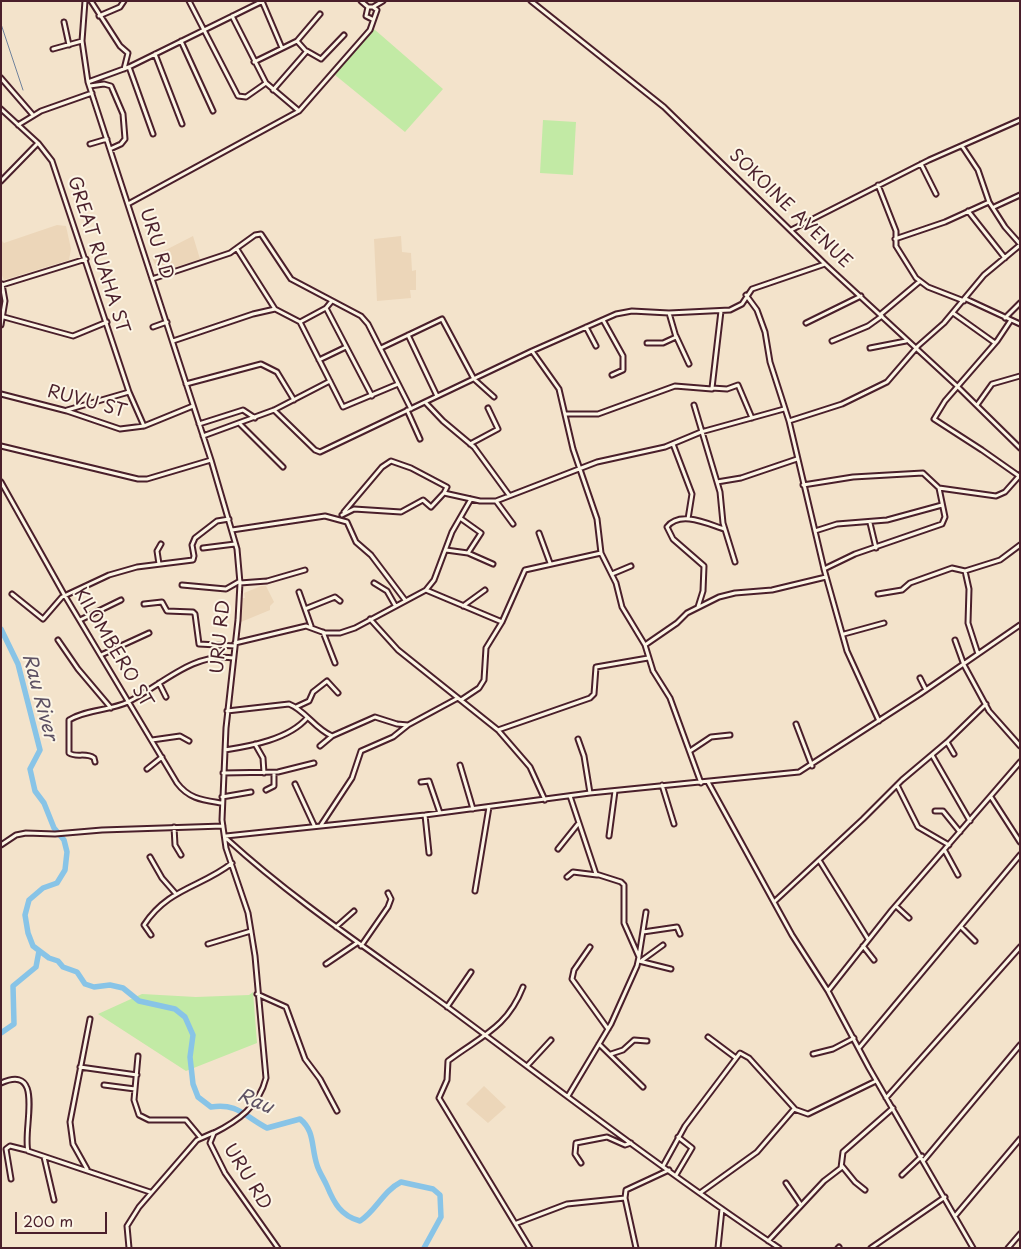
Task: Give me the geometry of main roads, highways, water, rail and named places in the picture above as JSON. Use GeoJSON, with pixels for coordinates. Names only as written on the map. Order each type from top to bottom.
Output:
{"type":"FeatureCollection","features":[{"type":"Feature","properties":{"kind":"waterway"},"geometry":{"type":"LineString","coordinates":[[1,24],[23,90]]}},
{"type":"Feature","properties":{"kind":"waterway","name":"Rau"},"geometry":{"type":"LineString","coordinates":[[1,629],[18,664],[40,750],[30,769],[35,791],[44,803],[54,828],[64,840],[67,852],[65,870],[57,883],[43,888],[29,900],[25,915],[28,933],[33,946],[49,958],[58,961],[63,967],[77,972],[85,984],[94,987],[110,985],[123,988],[139,1001],[175,1009],[185,1017],[193,1035],[190,1057],[193,1084],[198,1097],[211,1107],[228,1107],[240,1111],[267,1128],[300,1119],[308,1129],[318,1168],[332,1198],[348,1216],[360,1221],[371,1212],[389,1190],[401,1182],[433,1189],[440,1195],[441,1217],[424,1248]]}},
{"type":"Feature","properties":{"kind":"waterway"},"geometry":{"type":"LineString","coordinates":[[1,1033],[14,1024],[13,986],[36,967],[39,951]]}},
{"type":"Feature","properties":{"kind":"water label","name":"Rau River"},"geometry":{"type":"Point","coordinates":[39,697]}}]}
